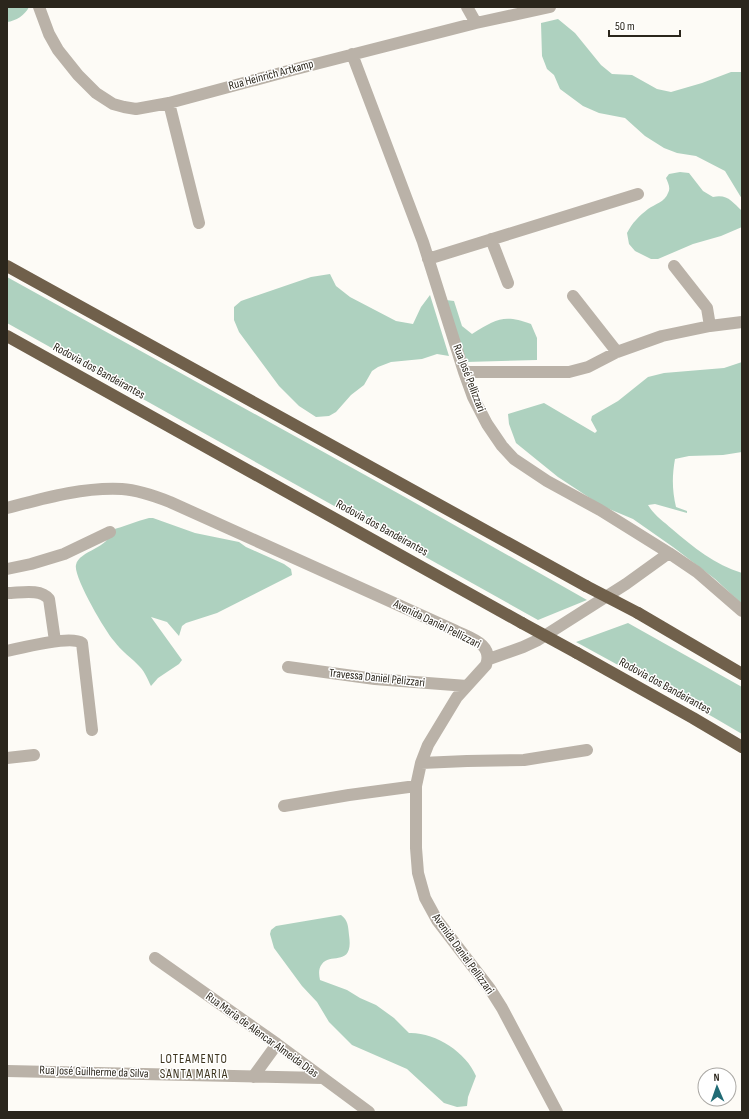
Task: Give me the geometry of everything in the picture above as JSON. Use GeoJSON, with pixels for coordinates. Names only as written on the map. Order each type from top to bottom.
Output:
{"type":"FeatureCollection","features":[{"type":"Feature","properties":{"kind":"highway"},"geometry":{"type":"LineString","coordinates":[[7,266],[586,586],[638,613],[742,674]]}},
{"type":"Feature","properties":{"kind":"highway","name":"Rodovia dos Bandeirantes"},"geometry":{"type":"LineString","coordinates":[[7,336],[577,653],[742,747]]}},
{"type":"Feature","properties":{"kind":"street","name":"Rua Heinrich Artkamp"},"geometry":{"type":"LineString","coordinates":[[39,7],[49,34],[58,50],[78,76],[96,93],[113,104],[136,109],[169,103],[352,54],[476,23],[550,7]]}},
{"type":"Feature","properties":{"kind":"street"},"geometry":{"type":"LineString","coordinates":[[467,7],[476,23]]}},
{"type":"Feature","properties":{"kind":"street","name":"Rua José Pellizzari"},"geometry":{"type":"LineString","coordinates":[[352,54],[408,202],[473,397],[487,424],[502,446],[514,459],[547,481],[600,510],[669,552],[697,572],[742,611]]}},
{"type":"Feature","properties":{"kind":"street"},"geometry":{"type":"LineString","coordinates":[[169,103],[199,223]]}},
{"type":"Feature","properties":{"kind":"street"},"geometry":{"type":"LineString","coordinates":[[428,259],[638,194]]}},
{"type":"Feature","properties":{"kind":"street"},"geometry":{"type":"LineString","coordinates":[[491,239],[508,283]]}},
{"type":"Feature","properties":{"kind":"street"},"geometry":{"type":"LineString","coordinates":[[674,266],[707,308],[710,326]]}},
{"type":"Feature","properties":{"kind":"street"},"geometry":{"type":"LineString","coordinates":[[572,296],[616,352]]}},
{"type":"Feature","properties":{"kind":"street"},"geometry":{"type":"LineString","coordinates":[[464,372],[569,372],[588,367],[616,352],[662,336],[710,326],[742,322]]}},
{"type":"Feature","properties":{"kind":"street","name":"Avenida Daniel Pellizzari"},"geometry":{"type":"LineString","coordinates":[[7,508],[68,493],[96,489],[124,489],[148,494],[206,518],[456,631],[480,643],[486,649],[489,659],[481,672],[457,697],[428,744],[421,763],[416,786],[416,848],[418,873],[425,898],[437,920],[490,989],[502,1008],[557,1112]]}},
{"type":"Feature","properties":{"kind":"street"},"geometry":{"type":"LineString","coordinates":[[7,569],[31,564],[64,554],[110,532]]}},
{"type":"Feature","properties":{"kind":"street"},"geometry":{"type":"LineString","coordinates":[[489,659],[538,640],[626,584],[669,552]]}},
{"type":"Feature","properties":{"kind":"street"},"geometry":{"type":"LineString","coordinates":[[7,593],[38,592],[45,594],[49,599],[55,642]]}},
{"type":"Feature","properties":{"kind":"street"},"geometry":{"type":"LineString","coordinates":[[7,651],[55,642],[79,641],[82,643],[92,730]]}},
{"type":"Feature","properties":{"kind":"street","name":"Travessa Daniel Pelizzari"},"geometry":{"type":"LineString","coordinates":[[288,667],[375,679],[467,686]]}},
{"type":"Feature","properties":{"kind":"street"},"geometry":{"type":"LineString","coordinates":[[421,763],[524,760],[587,750]]}},
{"type":"Feature","properties":{"kind":"street"},"geometry":{"type":"LineString","coordinates":[[7,758],[34,754]]}},
{"type":"Feature","properties":{"kind":"street"},"geometry":{"type":"LineString","coordinates":[[284,806],[416,786]]}},
{"type":"Feature","properties":{"kind":"street","name":"Rua Maria de Alencar Almeida Dias"},"geometry":{"type":"LineString","coordinates":[[155,958],[277,1044],[369,1112]]}},
{"type":"Feature","properties":{"kind":"street"},"geometry":{"type":"LineString","coordinates":[[253,1077],[277,1044]]}},
{"type":"Feature","properties":{"kind":"street","name":"Rua José Guilherme da Silva"},"geometry":{"type":"LineString","coordinates":[[7,1070],[322,1078]]}},
{"type":"Feature","properties":{"kind":"green space"},"geometry":{"type":"Polygon","coordinates":[[[7,7],[29,7],[20,17],[7,22],[7,7]]]}},
{"type":"Feature","properties":{"kind":"green space"},"geometry":{"type":"Polygon","coordinates":[[[558,19],[575,33],[601,65],[612,74],[632,75],[657,89],[671,92],[702,83],[731,72],[742,72],[742,199],[725,171],[696,156],[677,153],[664,148],[645,136],[625,118],[599,113],[583,106],[560,89],[554,75],[547,69],[542,56],[541,23],[558,19]]]}},
{"type":"Feature","properties":{"kind":"green space"},"geometry":{"type":"Polygon","coordinates":[[[680,172],[689,173],[703,191],[713,197],[718,196],[726,198],[732,202],[742,211],[742,227],[721,236],[693,244],[658,259],[651,259],[635,251],[629,244],[627,233],[633,223],[642,214],[667,196],[669,187],[666,178],[669,174],[680,172]]]}},
{"type":"Feature","properties":{"kind":"green space"},"geometry":{"type":"Polygon","coordinates":[[[330,274],[336,286],[350,297],[396,321],[413,324],[421,307],[430,295],[449,356],[437,354],[422,359],[391,362],[378,367],[372,371],[364,385],[351,395],[336,412],[329,416],[316,417],[299,406],[279,386],[239,332],[234,320],[234,307],[241,301],[311,277],[330,274]]]}},
{"type":"Feature","properties":{"kind":"green space"},"geometry":{"type":"Polygon","coordinates":[[[7,277],[403,496],[587,600],[538,620],[7,323],[7,277]]]}},
{"type":"Feature","properties":{"kind":"green space"},"geometry":{"type":"Polygon","coordinates":[[[446,300],[454,301],[462,326],[472,334],[500,320],[514,319],[531,324],[537,338],[537,360],[466,362],[446,300]]]}},
{"type":"Feature","properties":{"kind":"green space"},"geometry":{"type":"Polygon","coordinates":[[[742,362],[742,452],[723,455],[689,456],[675,459],[673,483],[676,507],[687,511],[687,513],[655,504],[648,505],[659,518],[696,549],[732,570],[742,573],[742,604],[715,579],[673,547],[633,519],[602,506],[558,477],[516,443],[509,424],[508,414],[544,403],[595,433],[597,431],[591,420],[592,416],[618,401],[648,377],[664,373],[724,368],[742,362]]]}},
{"type":"Feature","properties":{"kind":"green space"},"geometry":{"type":"Polygon","coordinates":[[[153,518],[195,533],[239,542],[246,547],[284,564],[291,569],[292,575],[217,613],[186,623],[182,626],[179,636],[167,622],[151,617],[182,660],[179,664],[158,678],[151,686],[142,669],[117,645],[104,626],[90,603],[76,571],[78,560],[106,541],[111,530],[153,518]]]}},
{"type":"Feature","properties":{"kind":"green space"},"geometry":{"type":"Polygon","coordinates":[[[628,623],[742,687],[742,734],[576,642],[628,623]]]}},
{"type":"Feature","properties":{"kind":"green space"},"geometry":{"type":"Polygon","coordinates":[[[341,915],[345,919],[348,926],[350,945],[348,952],[345,956],[330,959],[322,964],[319,970],[320,980],[347,990],[376,1005],[394,1018],[409,1033],[429,1036],[448,1045],[457,1052],[465,1059],[476,1076],[468,1097],[467,1106],[457,1107],[444,1103],[407,1069],[352,1045],[329,1022],[317,1002],[302,986],[274,948],[270,934],[271,930],[276,926],[341,915]]]}},
{"type":"Feature","properties":{"kind":"district","name":"LOTEAMENTO SANTA MARIA"},"geometry":{"type":"Point","coordinates":[194,1066]}}]}
